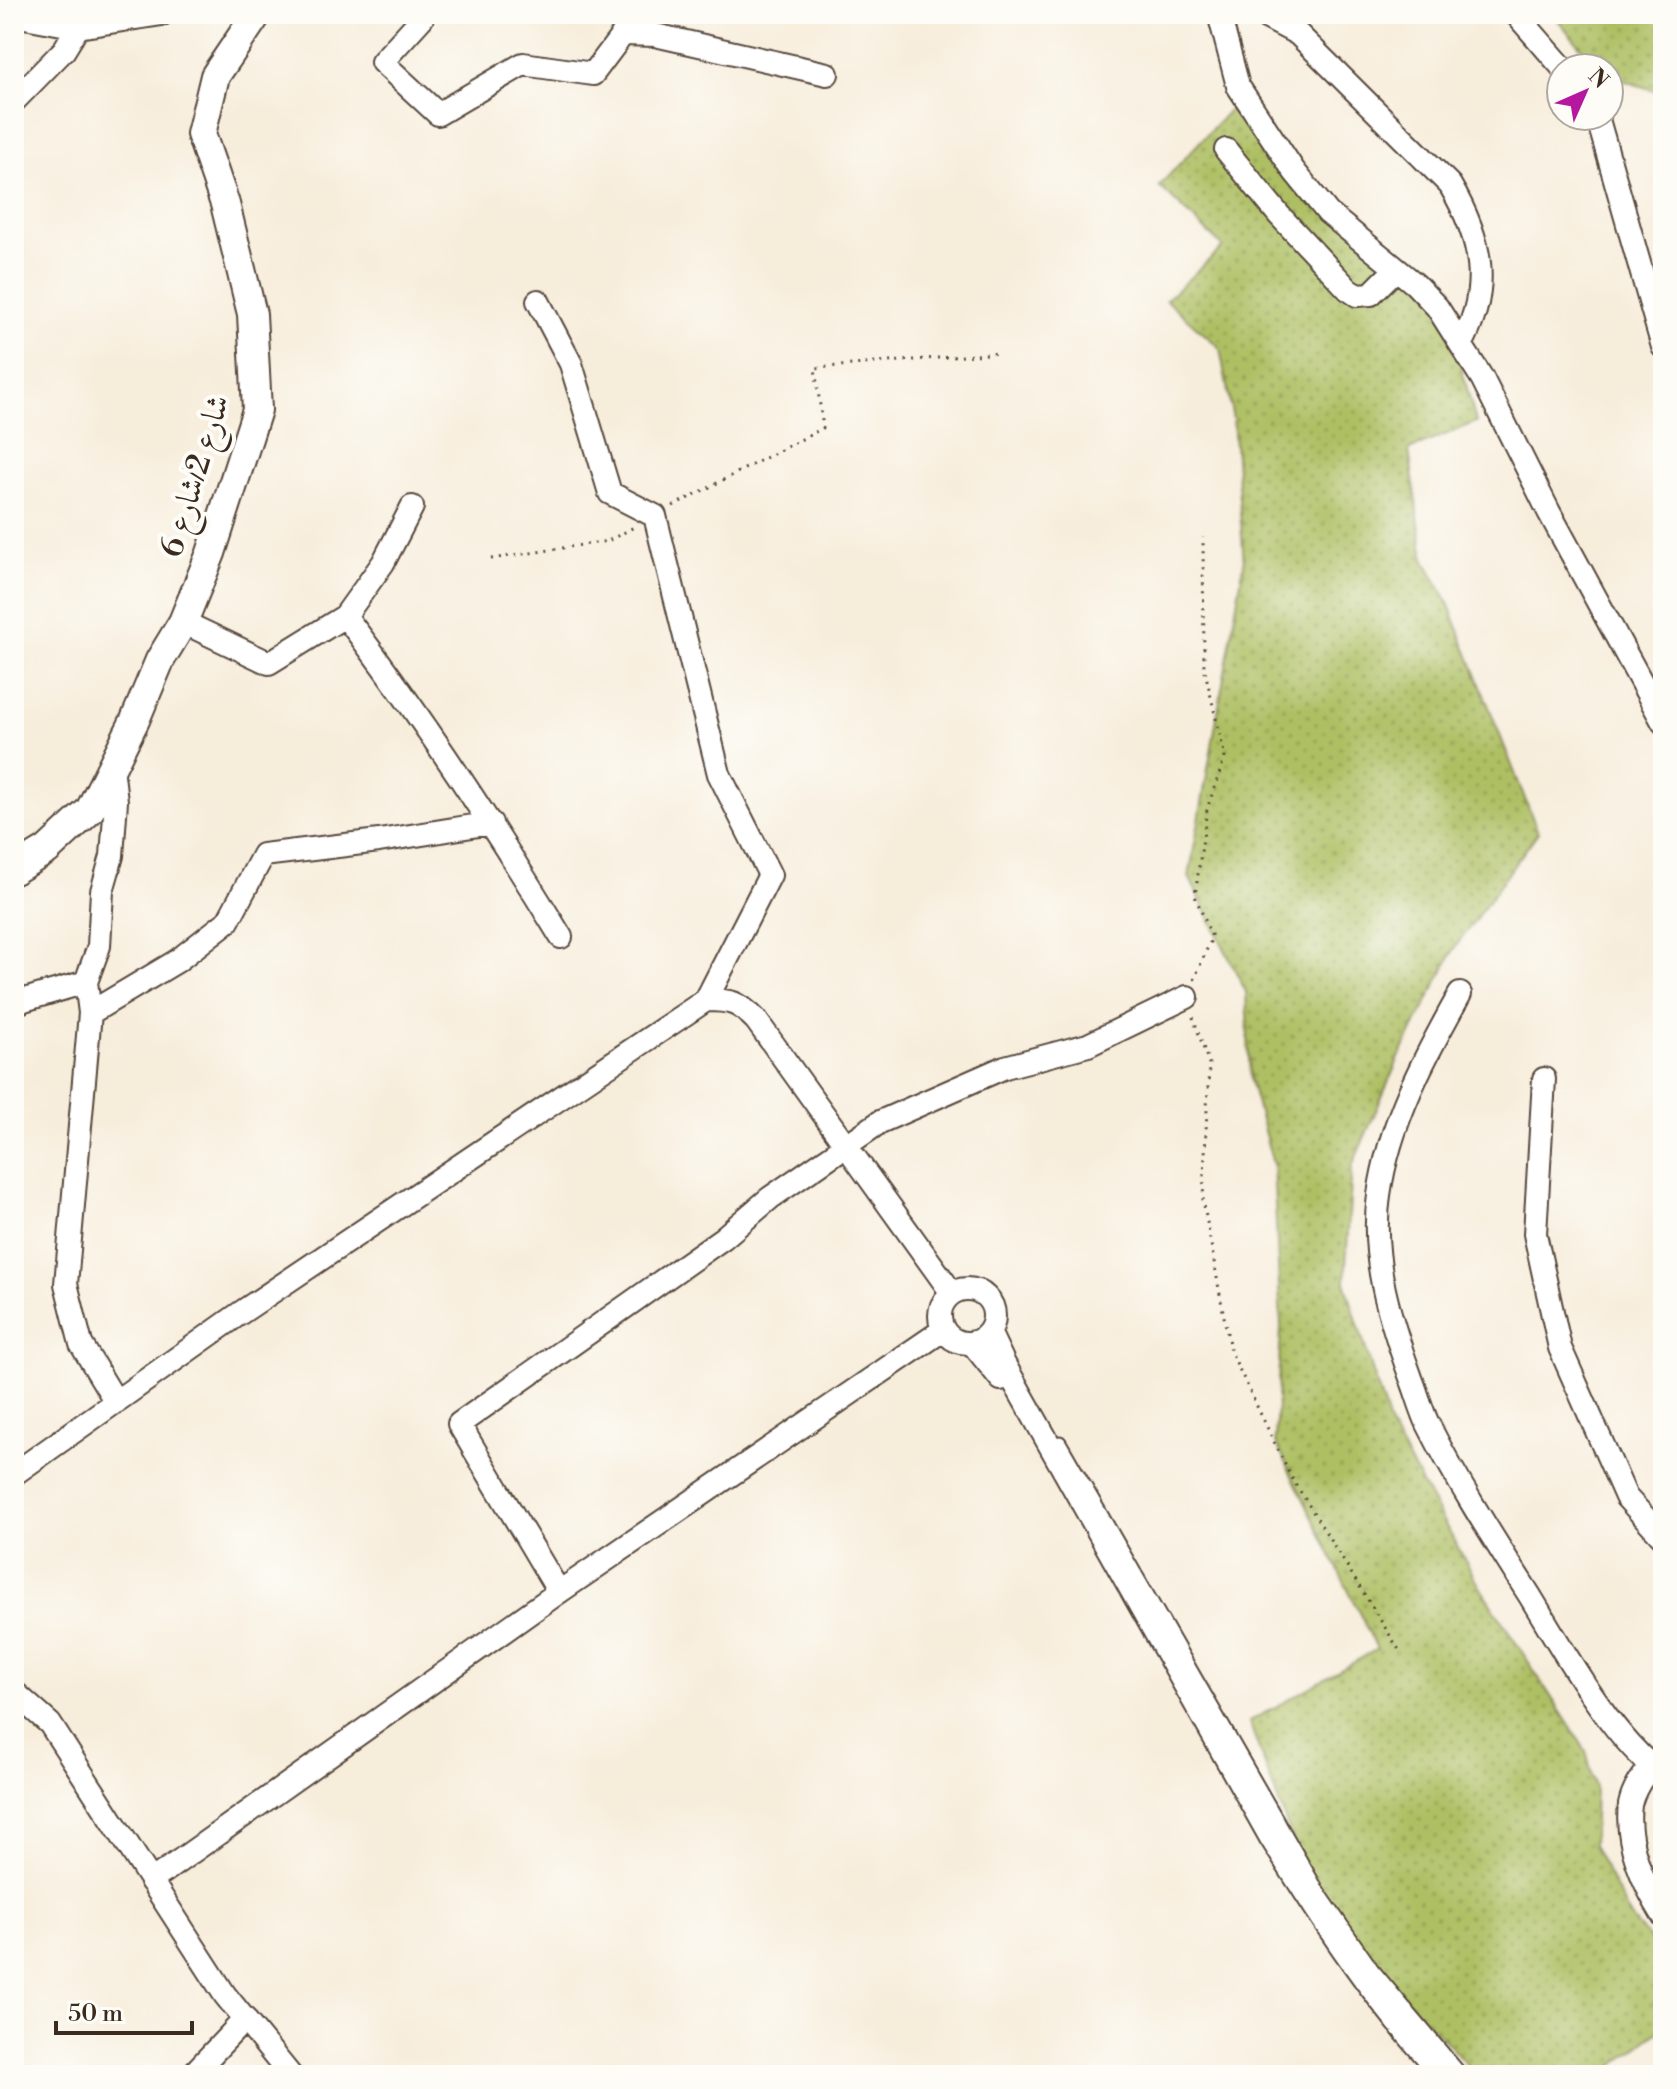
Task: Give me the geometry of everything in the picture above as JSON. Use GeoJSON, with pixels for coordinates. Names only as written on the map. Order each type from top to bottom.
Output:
{"type":"FeatureCollection","features":[{"type":"Feature","properties":{"kind":"street"},"geometry":{"type":"LineString","coordinates":[[14,15],[78,27],[162,14]]}},
{"type":"Feature","properties":{"kind":"street","name":"شارع 2/شارع 6"},"geometry":{"type":"LineString","coordinates":[[14,870],[47,850],[90,810],[135,720],[160,660],[183,622],[211,553],[257,410],[252,314],[225,204],[201,134],[215,76],[257,14]]}},
{"type":"Feature","properties":{"kind":"street"},"geometry":{"type":"LineString","coordinates":[[421,14],[422,18],[382,62],[438,114],[523,64],[593,74],[623,34],[655,35],[827,74]]}},
{"type":"Feature","properties":{"kind":"street"},"geometry":{"type":"LineString","coordinates":[[1219,14],[1238,86],[1294,171],[1328,213],[1415,284],[1437,307],[1482,378],[1549,512],[1663,722]]}},
{"type":"Feature","properties":{"kind":"street"},"geometry":{"type":"LineString","coordinates":[[1260,14],[1298,34],[1450,185],[1477,239],[1480,265],[1480,289],[1474,319],[1461,345]]}},
{"type":"Feature","properties":{"kind":"street"},"geometry":{"type":"LineString","coordinates":[[1516,14],[1549,52]]}},
{"type":"Feature","properties":{"kind":"street"},"geometry":{"type":"LineString","coordinates":[[14,101],[64,50],[78,27]]}},
{"type":"Feature","properties":{"kind":"street"},"geometry":{"type":"LineString","coordinates":[[1602,132],[1663,347]]}},
{"type":"Feature","properties":{"kind":"street"},"geometry":{"type":"LineString","coordinates":[[1226,150],[1279,215],[1348,289],[1357,295],[1371,294],[1396,269]]}},
{"type":"Feature","properties":{"kind":"street"},"geometry":{"type":"LineString","coordinates":[[14,1474],[239,1314],[706,1000],[770,875],[719,774],[655,516],[610,493],[571,364],[538,301]]}},
{"type":"Feature","properties":{"kind":"street"},"geometry":{"type":"LineString","coordinates":[[183,622],[269,663],[345,616],[383,563],[412,507]]}},
{"type":"Feature","properties":{"kind":"street"},"geometry":{"type":"LineString","coordinates":[[345,616],[400,688],[491,823],[561,937]]}},
{"type":"Feature","properties":{"kind":"street"},"geometry":{"type":"LineString","coordinates":[[112,766],[116,801],[112,856],[102,891],[99,946],[86,982],[90,1013],[66,1284],[81,1344],[116,1402]]}},
{"type":"Feature","properties":{"kind":"street"},"geometry":{"type":"LineString","coordinates":[[90,1013],[177,961],[228,921],[263,855],[491,823]]}},
{"type":"Feature","properties":{"kind":"street"},"geometry":{"type":"LineString","coordinates":[[14,1005],[86,982]]}},
{"type":"Feature","properties":{"kind":"street"},"geometry":{"type":"LineString","coordinates":[[1460,994],[1425,1056],[1390,1146],[1378,1196],[1382,1291],[1427,1422],[1575,1669],[1625,1739],[1657,1771],[1638,1784],[1630,1805],[1630,1828],[1637,1865],[1663,1915]]}},
{"type":"Feature","properties":{"kind":"street"},"geometry":{"type":"LineString","coordinates":[[559,1592],[459,1424],[723,1238],[770,1198],[880,1122],[1005,1067],[1088,1045],[1187,997]]}},
{"type":"Feature","properties":{"kind":"street"},"geometry":{"type":"LineString","coordinates":[[706,1000],[728,1000],[742,1007],[756,1020],[952,1293]]}},
{"type":"Feature","properties":{"kind":"street"},"geometry":{"type":"LineString","coordinates":[[1544,1079],[1535,1234],[1560,1348],[1626,1497],[1663,1537]]}},
{"type":"Feature","properties":{"kind":"street"},"geometry":{"type":"LineString","coordinates":[[968,1288],[983,1293],[989,1299],[995,1314],[980,1338],[956,1341],[943,1330],[939,1314],[946,1298],[952,1293],[968,1288]]}},
{"type":"Feature","properties":{"kind":"street"},"geometry":{"type":"LineString","coordinates":[[151,1881],[559,1592],[943,1330]]}},
{"type":"Feature","properties":{"kind":"street"},"geometry":{"type":"LineString","coordinates":[[980,1338],[1004,1364],[1271,1838],[1318,1915],[1373,1993],[1444,2075]]}},
{"type":"Feature","properties":{"kind":"street"},"geometry":{"type":"LineString","coordinates":[[980,1338],[1270,1857],[1377,2017],[1428,2075]]}},
{"type":"Feature","properties":{"kind":"street"},"geometry":{"type":"LineString","coordinates":[[18,1703],[50,1724],[225,1995],[290,2075]]}},
{"type":"Feature","properties":{"kind":"street"},"geometry":{"type":"LineString","coordinates":[[192,2075],[245,2019]]}},
{"type":"Feature","properties":{"kind":"lane"},"geometry":{"type":"LineString","coordinates":[[1004,1364],[1052,1427],[1318,1890],[1372,1968],[1462,2075]]}},
{"type":"Feature","properties":{"kind":"path"},"geometry":{"type":"LineString","coordinates":[[491,559],[608,541],[823,428],[815,368],[1000,353]]}},
{"type":"Feature","properties":{"kind":"path"},"geometry":{"type":"LineString","coordinates":[[1203,537],[1204,667],[1225,757],[1207,809],[1195,896],[1212,937],[1187,997],[1209,1064],[1203,1200],[1230,1350],[1290,1475],[1401,1653]]}},
{"type":"Feature","properties":{"kind":"green space"},"geometry":{"type":"Polygon","coordinates":[[[1553,14],[1663,14],[1663,93],[1625,81],[1625,52],[1585,52],[1553,14]]]}},
{"type":"Feature","properties":{"kind":"green space"},"geometry":{"type":"Polygon","coordinates":[[[1234,105],[1335,208],[1445,306],[1476,422],[1409,450],[1424,559],[1447,600],[1538,832],[1454,949],[1398,1060],[1352,1166],[1345,1282],[1390,1427],[1482,1590],[1586,1751],[1595,1788],[1593,1845],[1631,1918],[1663,1954],[1663,2027],[1602,2075],[1476,2075],[1314,1899],[1249,1722],[1377,1649],[1275,1441],[1281,1327],[1273,1164],[1250,1079],[1246,992],[1189,877],[1244,563],[1233,420],[1220,348],[1166,300],[1223,247],[1159,186],[1234,105]]]}}]}
